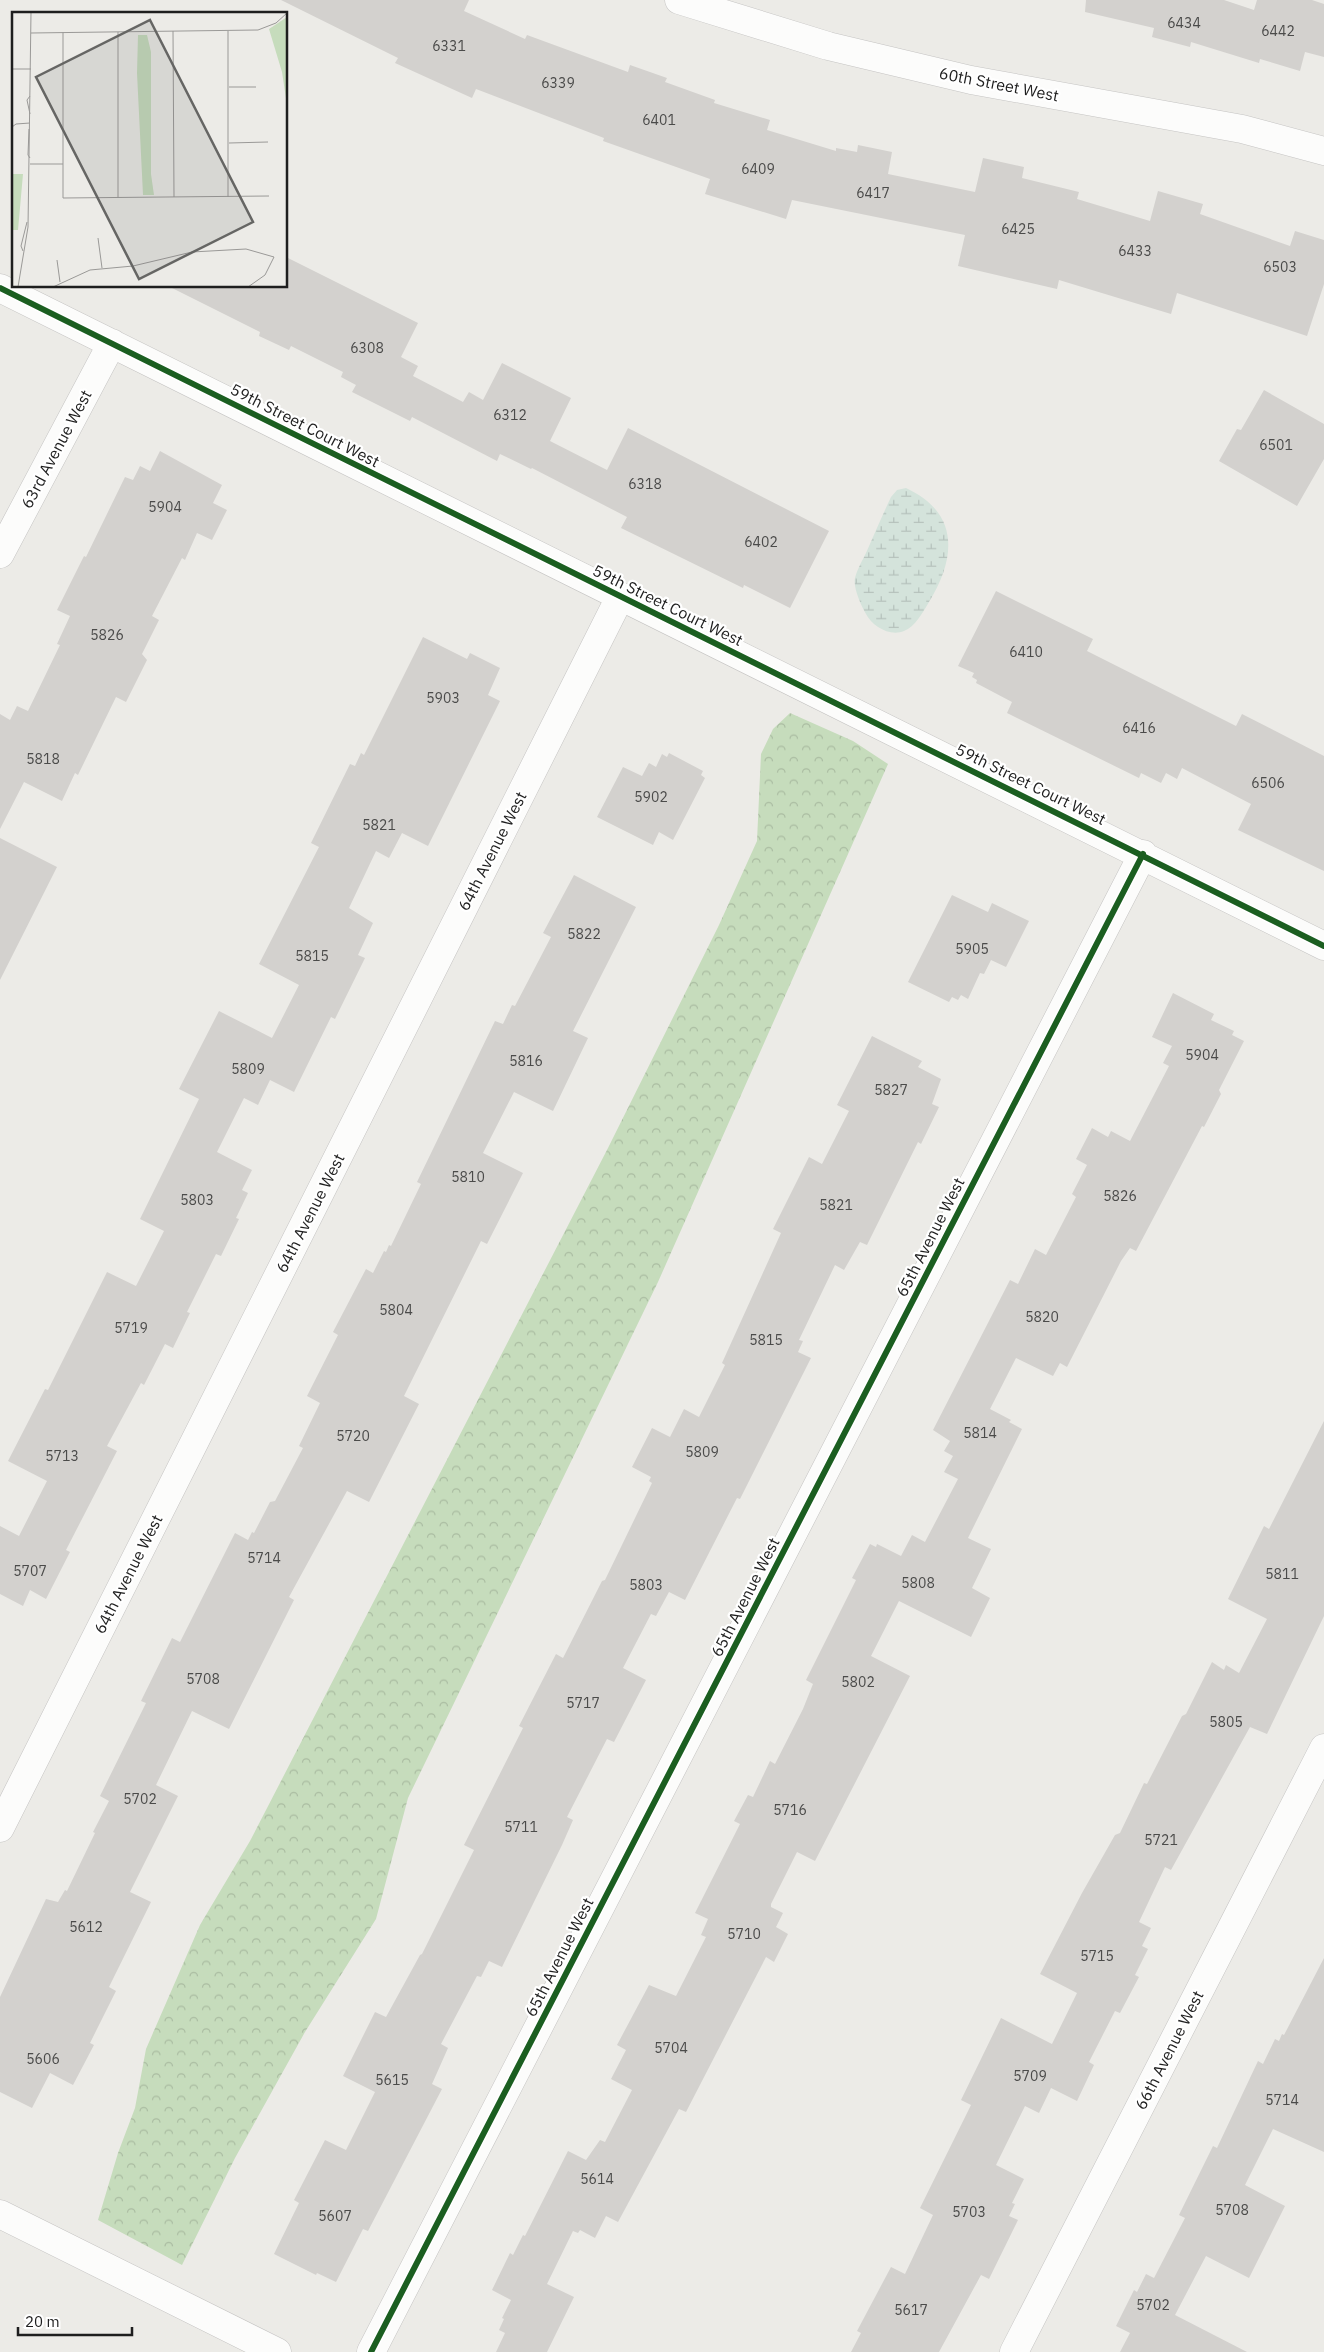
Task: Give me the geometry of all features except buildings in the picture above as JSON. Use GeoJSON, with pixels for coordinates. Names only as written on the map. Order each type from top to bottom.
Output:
{"type":"FeatureCollection","features":[{"type":"Feature","properties":{"kind":"street","name":"60th Street West"},"geometry":{"type":"LineString","coordinates":[[679,0],[828,46],[971,80],[1242,129],[1324,151]]}},
{"type":"Feature","properties":{"kind":"street","name":"59th Street Court West"},"geometry":{"type":"LineString","coordinates":[[0,288],[620,598],[1143,854],[1324,946]]}},
{"type":"Feature","properties":{"kind":"street","name":"63rd Avenue West"},"geometry":{"type":"LineString","coordinates":[[0,554],[112,343]]}},
{"type":"Feature","properties":{"kind":"street","name":"64th Avenue West"},"geometry":{"type":"LineString","coordinates":[[0,1828],[620,598]]}},
{"type":"Feature","properties":{"kind":"street","name":"65th Avenue West"},"geometry":{"type":"LineString","coordinates":[[371,2352],[1143,854]]}},
{"type":"Feature","properties":{"kind":"street","name":"66th Avenue West"},"geometry":{"type":"LineString","coordinates":[[1014,2352],[1324,1748]]}},
{"type":"Feature","properties":{"kind":"street"},"geometry":{"type":"LineString","coordinates":[[0,2214],[277,2352]]}},
{"type":"Feature","properties":{"kind":"green space"},"geometry":{"type":"Polygon","coordinates":[[[906,488],[924,498],[936,510],[944,523],[948,538],[948,553],[938,585],[921,615],[908,629],[893,633],[872,623],[858,596],[855,578],[891,497],[897,490],[906,488]]]}},
{"type":"Feature","properties":{"kind":"green space"},"geometry":{"type":"Polygon","coordinates":[[[790,713],[853,741],[888,764],[658,1282],[408,1798],[376,1919],[305,2032],[235,2158],[182,2265],[98,2220],[118,2153],[135,2108],[146,2049],[200,1925],[250,1841],[608,1148],[719,925],[757,841],[761,754],[773,729],[790,713]]]}},
{"type":"Feature","properties":{"kind":"cycle path"},"geometry":{"type":"LineString","coordinates":[[0,288],[1324,946]]}},
{"type":"Feature","properties":{"kind":"cycle path"},"geometry":{"type":"LineString","coordinates":[[371,2352],[1143,854]]}}]}
